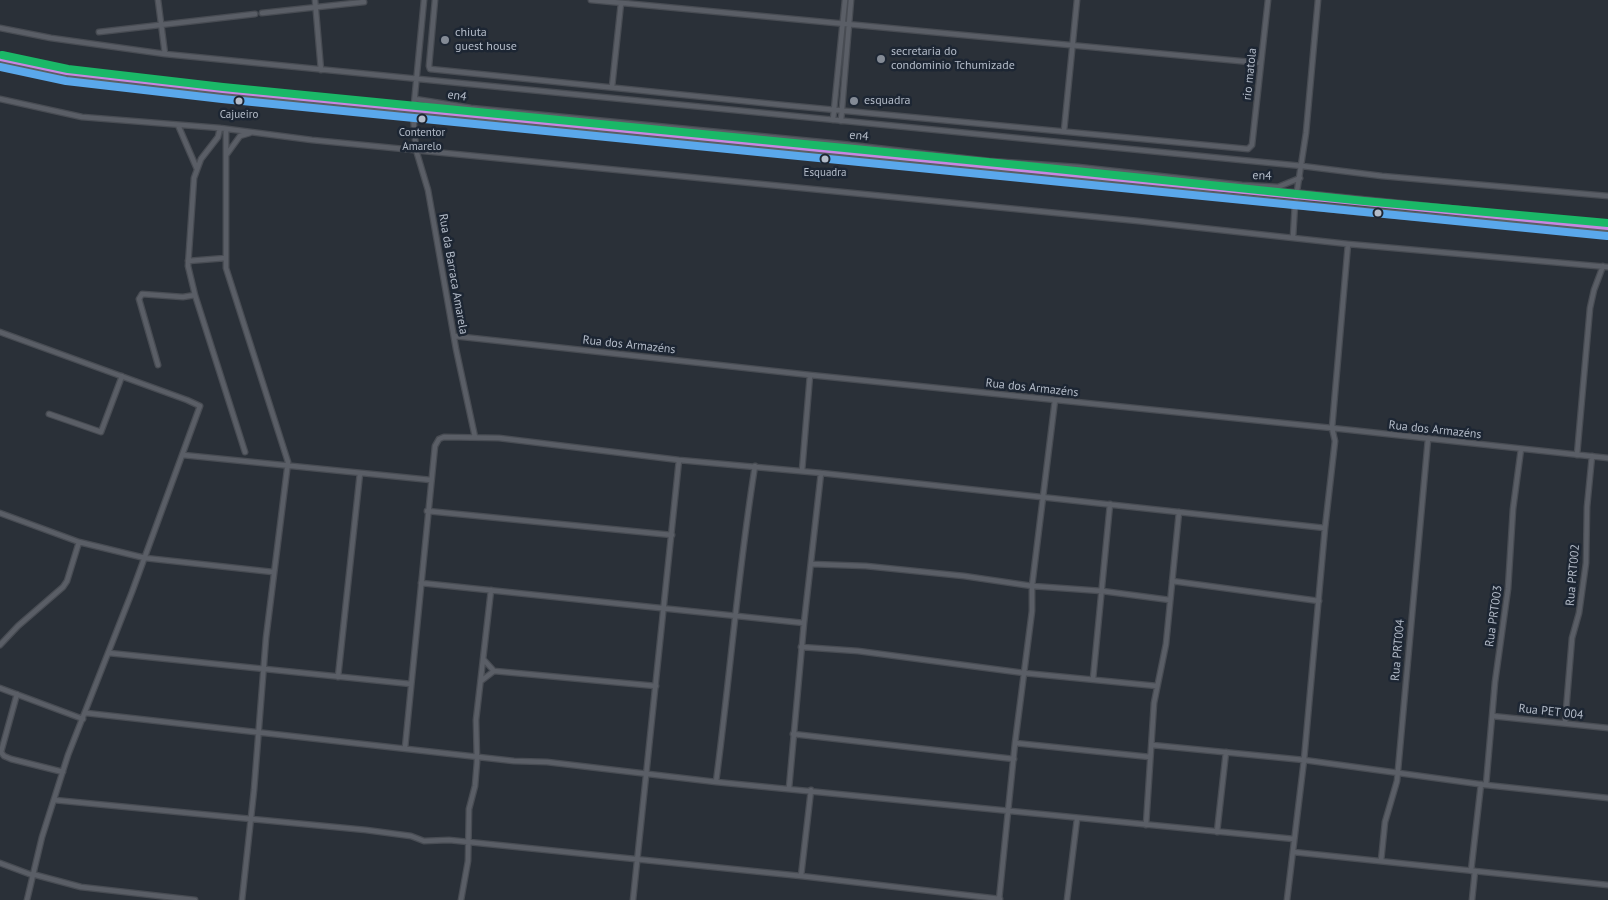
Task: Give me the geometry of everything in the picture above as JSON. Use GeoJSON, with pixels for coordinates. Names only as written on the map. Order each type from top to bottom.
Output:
{"type":"FeatureCollection","features":[{"type":"Feature","properties":{"kind":"highway"},"geometry":{"type":"LineString","coordinates":[[0,57],[88,74],[413,112],[1295,204],[1608,233]]}},
{"type":"Feature","properties":{"kind":"highway"},"geometry":{"type":"LineString","coordinates":[[0,65],[86,82],[1297,194],[1608,226]]}},
{"type":"Feature","properties":{"kind":"street"},"geometry":{"type":"LineString","coordinates":[[158,0],[165,54]]}},
{"type":"Feature","properties":{"kind":"street"},"geometry":{"type":"LineString","coordinates":[[315,0],[321,70]]}},
{"type":"Feature","properties":{"kind":"street","name":"Rua da Barraca Amarela"},"geometry":{"type":"LineString","coordinates":[[424,0],[413,112],[416,150],[428,190],[474,437]]}},
{"type":"Feature","properties":{"kind":"street"},"geometry":{"type":"LineString","coordinates":[[434,0],[430,69],[1064,132],[1077,0]]}},
{"type":"Feature","properties":{"kind":"street"},"geometry":{"type":"LineString","coordinates":[[591,0],[621,3],[639,2],[1261,63]]}},
{"type":"Feature","properties":{"kind":"street"},"geometry":{"type":"LineString","coordinates":[[842,121],[846,23],[845,0]]}},
{"type":"Feature","properties":{"kind":"street"},"geometry":{"type":"LineString","coordinates":[[833,120],[846,23],[851,0]]}},
{"type":"Feature","properties":{"kind":"street","name":"rio matola"},"geometry":{"type":"LineString","coordinates":[[1064,132],[1248,149],[1252,145],[1268,0]]}},
{"type":"Feature","properties":{"kind":"street"},"geometry":{"type":"LineString","coordinates":[[1293,237],[1295,204],[1302,166],[1318,0]]}},
{"type":"Feature","properties":{"kind":"street"},"geometry":{"type":"LineString","coordinates":[[262,13],[364,2]]}},
{"type":"Feature","properties":{"kind":"street"},"geometry":{"type":"LineString","coordinates":[[612,87],[621,3]]}},
{"type":"Feature","properties":{"kind":"street"},"geometry":{"type":"LineString","coordinates":[[99,32],[254,14]]}},
{"type":"Feature","properties":{"kind":"street"},"geometry":{"type":"LineString","coordinates":[[0,28],[51,38],[165,54],[1302,166],[1382,176],[1608,196]]}},
{"type":"Feature","properties":{"kind":"street"},"geometry":{"type":"LineString","coordinates":[[0,99],[82,117],[220,128],[416,150],[550,162],[1348,244],[1606,267],[1594,290],[1590,308],[1577,455]]}},
{"type":"Feature","properties":{"kind":"street","name":"en4"},"geometry":{"type":"LineString","coordinates":[[415,99],[471,108],[989,160],[1078,167],[1242,185],[1278,187],[1300,178]]}},
{"type":"Feature","properties":{"kind":"street"},"geometry":{"type":"LineString","coordinates":[[178,125],[197,169]]}},
{"type":"Feature","properties":{"kind":"street"},"geometry":{"type":"LineString","coordinates":[[220,128],[218,137],[201,159],[197,169],[192,196],[188,261],[195,295],[245,452]]}},
{"type":"Feature","properties":{"kind":"street"},"geometry":{"type":"LineString","coordinates":[[226,129],[226,268],[287,457],[263,669],[251,819],[242,900]]}},
{"type":"Feature","properties":{"kind":"street"},"geometry":{"type":"LineString","coordinates":[[227,155],[240,136],[253,132]]}},
{"type":"Feature","properties":{"kind":"street"},"geometry":{"type":"LineString","coordinates":[[1287,900],[1304,760],[1325,528],[1335,441],[1332,428],[1348,244]]}},
{"type":"Feature","properties":{"kind":"street"},"geometry":{"type":"LineString","coordinates":[[188,261],[226,258]]}},
{"type":"Feature","properties":{"kind":"street"},"geometry":{"type":"LineString","coordinates":[[158,365],[139,299],[140,296],[142,294],[183,297],[195,295]]}},
{"type":"Feature","properties":{"kind":"street"},"geometry":{"type":"LineString","coordinates":[[0,332],[198,404],[199,408],[145,558],[63,772],[32,875],[27,900]]}},
{"type":"Feature","properties":{"kind":"street","name":"Rua dos Armazéns"},"geometry":{"type":"LineString","coordinates":[[454,336],[810,376],[1332,428],[1608,458]]}},
{"type":"Feature","properties":{"kind":"street"},"geometry":{"type":"LineString","coordinates":[[49,414],[101,432],[122,376]]}},
{"type":"Feature","properties":{"kind":"street"},"geometry":{"type":"LineString","coordinates":[[802,471],[810,376]]}},
{"type":"Feature","properties":{"kind":"street"},"geometry":{"type":"LineString","coordinates":[[54,800],[366,830],[411,836],[424,842],[440,840],[468,842],[801,876],[1000,899],[1015,743],[1032,611],[1032,586],[1054,400]]}},
{"type":"Feature","properties":{"kind":"street"},"geometry":{"type":"LineString","coordinates":[[405,748],[427,511],[435,446],[439,439],[498,438],[679,460],[1044,496],[1325,528]]}},
{"type":"Feature","properties":{"kind":"street","name":"Rua PRT004"},"geometry":{"type":"LineString","coordinates":[[1381,861],[1385,822],[1396,785],[1428,439]]}},
{"type":"Feature","properties":{"kind":"street","name":"Rua PRT003"},"geometry":{"type":"LineString","coordinates":[[1472,900],[1473,871],[1508,589],[1513,509],[1520,449]]}},
{"type":"Feature","properties":{"kind":"street"},"geometry":{"type":"LineString","coordinates":[[182,455],[431,480]]}},
{"type":"Feature","properties":{"kind":"street","name":"Rua PRT002"},"geometry":{"type":"LineString","coordinates":[[1565,723],[1572,638],[1579,613],[1586,563],[1587,507],[1592,456]]}},
{"type":"Feature","properties":{"kind":"street"},"geometry":{"type":"LineString","coordinates":[[633,900],[679,460]]}},
{"type":"Feature","properties":{"kind":"street"},"geometry":{"type":"LineString","coordinates":[[716,782],[727,704],[735,615],[755,466]]}},
{"type":"Feature","properties":{"kind":"street"},"geometry":{"type":"LineString","coordinates":[[338,677],[360,473]]}},
{"type":"Feature","properties":{"kind":"street"},"geometry":{"type":"LineString","coordinates":[[789,788],[801,647],[821,473]]}},
{"type":"Feature","properties":{"kind":"street"},"geometry":{"type":"LineString","coordinates":[[1093,678],[1110,504]]}},
{"type":"Feature","properties":{"kind":"street"},"geometry":{"type":"LineString","coordinates":[[427,511],[672,535]]}},
{"type":"Feature","properties":{"kind":"street"},"geometry":{"type":"LineString","coordinates":[[1146,825],[1154,703],[1166,644],[1180,512]]}},
{"type":"Feature","properties":{"kind":"street"},"geometry":{"type":"LineString","coordinates":[[0,513],[79,542],[145,558],[273,572]]}},
{"type":"Feature","properties":{"kind":"street"},"geometry":{"type":"LineString","coordinates":[[0,645],[18,626],[63,587],[67,581],[79,542]]}},
{"type":"Feature","properties":{"kind":"street"},"geometry":{"type":"LineString","coordinates":[[811,564],[866,566],[1170,600]]}},
{"type":"Feature","properties":{"kind":"street"},"geometry":{"type":"LineString","coordinates":[[1172,581],[1319,601]]}},
{"type":"Feature","properties":{"kind":"street"},"geometry":{"type":"LineString","coordinates":[[421,582],[804,623]]}},
{"type":"Feature","properties":{"kind":"street"},"geometry":{"type":"LineString","coordinates":[[461,900],[466,872],[469,809],[475,786],[478,756],[475,731],[491,590]]}},
{"type":"Feature","properties":{"kind":"street"},"geometry":{"type":"LineString","coordinates":[[801,647],[858,651],[1024,673],[1093,678],[1157,686]]}},
{"type":"Feature","properties":{"kind":"street"},"geometry":{"type":"LineString","coordinates":[[109,653],[411,684]]}},
{"type":"Feature","properties":{"kind":"street"},"geometry":{"type":"LineString","coordinates":[[484,660],[494,671],[656,686]]}},
{"type":"Feature","properties":{"kind":"street"},"geometry":{"type":"LineString","coordinates":[[481,681],[494,671]]}},
{"type":"Feature","properties":{"kind":"street"},"geometry":{"type":"LineString","coordinates":[[0,688],[83,720]]}},
{"type":"Feature","properties":{"kind":"street"},"geometry":{"type":"LineString","coordinates":[[17,694],[1,752],[11,760],[63,772]]}},
{"type":"Feature","properties":{"kind":"street"},"geometry":{"type":"LineString","coordinates":[[86,713],[514,761],[547,762],[716,782],[1294,839]]}},
{"type":"Feature","properties":{"kind":"street","name":"Rua PET 004"},"geometry":{"type":"LineString","coordinates":[[1492,716],[1608,728]]}},
{"type":"Feature","properties":{"kind":"street"},"geometry":{"type":"LineString","coordinates":[[793,734],[1014,759]]}},
{"type":"Feature","properties":{"kind":"street"},"geometry":{"type":"LineString","coordinates":[[1015,743],[1150,757]]}},
{"type":"Feature","properties":{"kind":"street"},"geometry":{"type":"LineString","coordinates":[[1152,745],[1304,760],[1483,785],[1608,798]]}},
{"type":"Feature","properties":{"kind":"street"},"geometry":{"type":"LineString","coordinates":[[1217,832],[1226,752]]}},
{"type":"Feature","properties":{"kind":"street"},"geometry":{"type":"LineString","coordinates":[[801,876],[811,790]]}},
{"type":"Feature","properties":{"kind":"street"},"geometry":{"type":"LineString","coordinates":[[1067,900],[1077,819]]}},
{"type":"Feature","properties":{"kind":"street"},"geometry":{"type":"LineString","coordinates":[[1293,852],[1608,885]]}},
{"type":"Feature","properties":{"kind":"street"},"geometry":{"type":"LineString","coordinates":[[0,863],[32,875],[81,887],[195,900]]}},
{"type":"Feature","properties":{"kind":"transit line"},"geometry":{"type":"LineString","coordinates":[[2,55],[68,69],[223,87],[1364,201],[1608,223]]}},
{"type":"Feature","properties":{"kind":"transit line"},"geometry":{"type":"LineString","coordinates":[[0,57],[67,71],[223,89],[1608,226]]}},
{"type":"Feature","properties":{"kind":"transit line"},"geometry":{"type":"LineString","coordinates":[[0,67],[66,81],[222,99],[1607,236]]}},
{"type":"Feature","properties":{"kind":"place","name":"chiuta guest house"},"geometry":{"type":"Point","coordinates":[445,40]}},
{"type":"Feature","properties":{"kind":"place","name":"secretaria do condominio Tchumizade"},"geometry":{"type":"Point","coordinates":[881,59]}},
{"type":"Feature","properties":{"kind":"place","name":"Cajueiro"},"geometry":{"type":"Point","coordinates":[239,101]}},
{"type":"Feature","properties":{"kind":"place","name":"esquadra"},"geometry":{"type":"Point","coordinates":[854,101]}},
{"type":"Feature","properties":{"kind":"place","name":"Contentor Amarelo"},"geometry":{"type":"Point","coordinates":[422,119]}},
{"type":"Feature","properties":{"kind":"place","name":"Esquadra"},"geometry":{"type":"Point","coordinates":[825,159]}}]}
